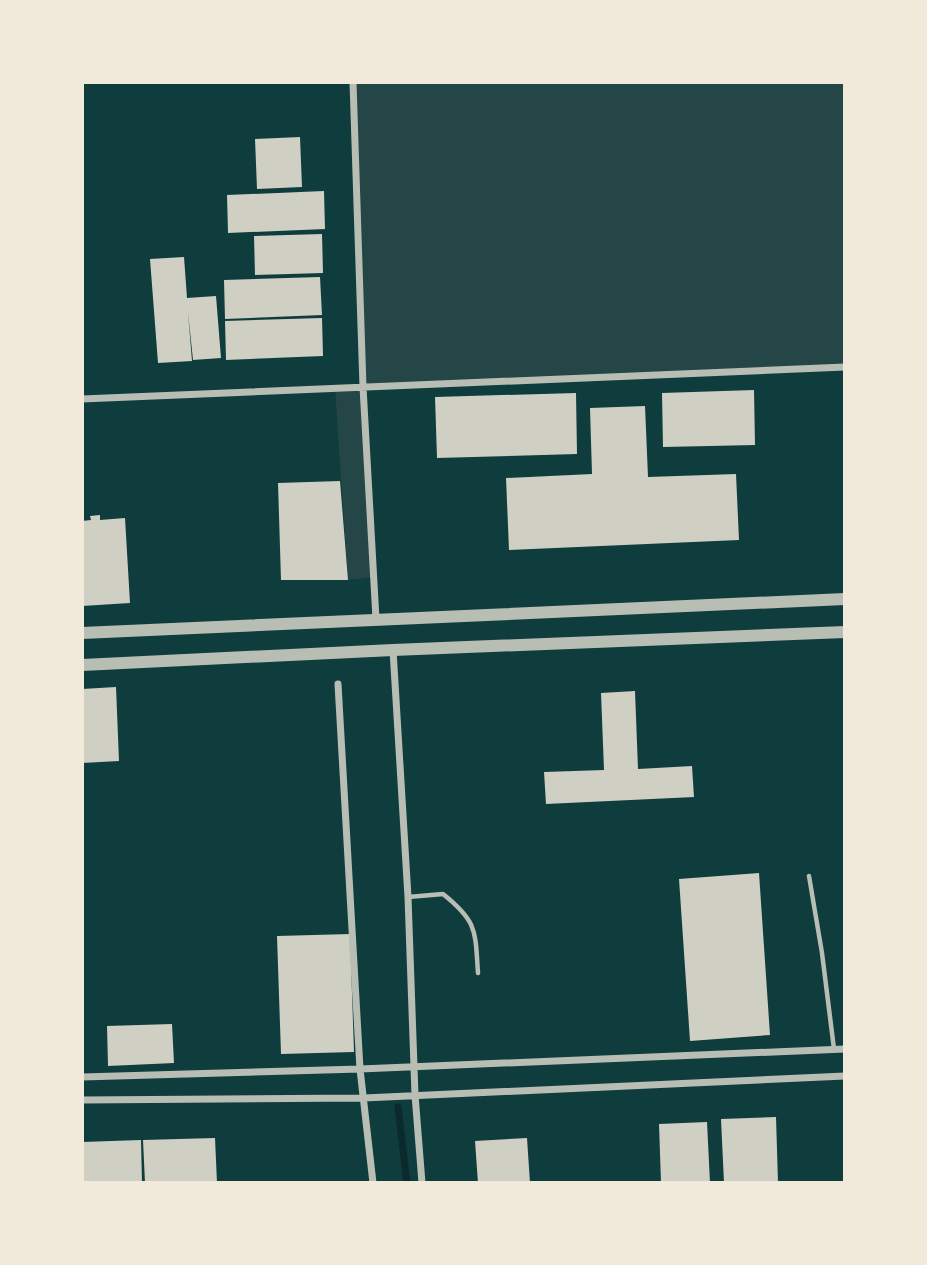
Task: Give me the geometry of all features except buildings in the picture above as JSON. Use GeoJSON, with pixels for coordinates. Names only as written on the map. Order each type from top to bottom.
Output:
{"type":"FeatureCollection","features":[{"type":"Feature","properties":{"kind":"street"},"geometry":{"type":"LineString","coordinates":[[353,82],[363,387],[376,619]]}},
{"type":"Feature","properties":{"kind":"street"},"geometry":{"type":"LineString","coordinates":[[82,399],[845,367]]}},
{"type":"Feature","properties":{"kind":"street"},"geometry":{"type":"LineString","coordinates":[[82,633],[845,599]]}},
{"type":"Feature","properties":{"kind":"street"},"geometry":{"type":"LineString","coordinates":[[82,665],[393,649],[845,632]]}},
{"type":"Feature","properties":{"kind":"street"},"geometry":{"type":"LineString","coordinates":[[393,649],[408,897],[415,1096],[422,1183]]}},
{"type":"Feature","properties":{"kind":"street"},"geometry":{"type":"LineString","coordinates":[[338,684],[360,1069],[373,1183]]}},
{"type":"Feature","properties":{"kind":"street"},"geometry":{"type":"LineString","coordinates":[[82,1077],[360,1069],[845,1049]]}},
{"type":"Feature","properties":{"kind":"street"},"geometry":{"type":"LineString","coordinates":[[82,1100],[364,1098],[845,1076]]}},
{"type":"Feature","properties":{"kind":"lane"},"geometry":{"type":"LineString","coordinates":[[809,876],[834,1049]]}},
{"type":"Feature","properties":{"kind":"lane"},"geometry":{"type":"LineString","coordinates":[[408,897],[443,894],[462,909],[475,929],[478,973]]}},
{"type":"Feature","properties":{"kind":"shaded area"},"geometry":{"type":"Polygon","coordinates":[[[353,82],[845,82],[845,367],[364,387],[374,577],[348,580],[335,388],[363,387],[353,82]]]}},
{"type":"Feature","properties":{"kind":"waterway"},"geometry":{"type":"LineString","coordinates":[[398,1107],[407,1183]]}}]}
